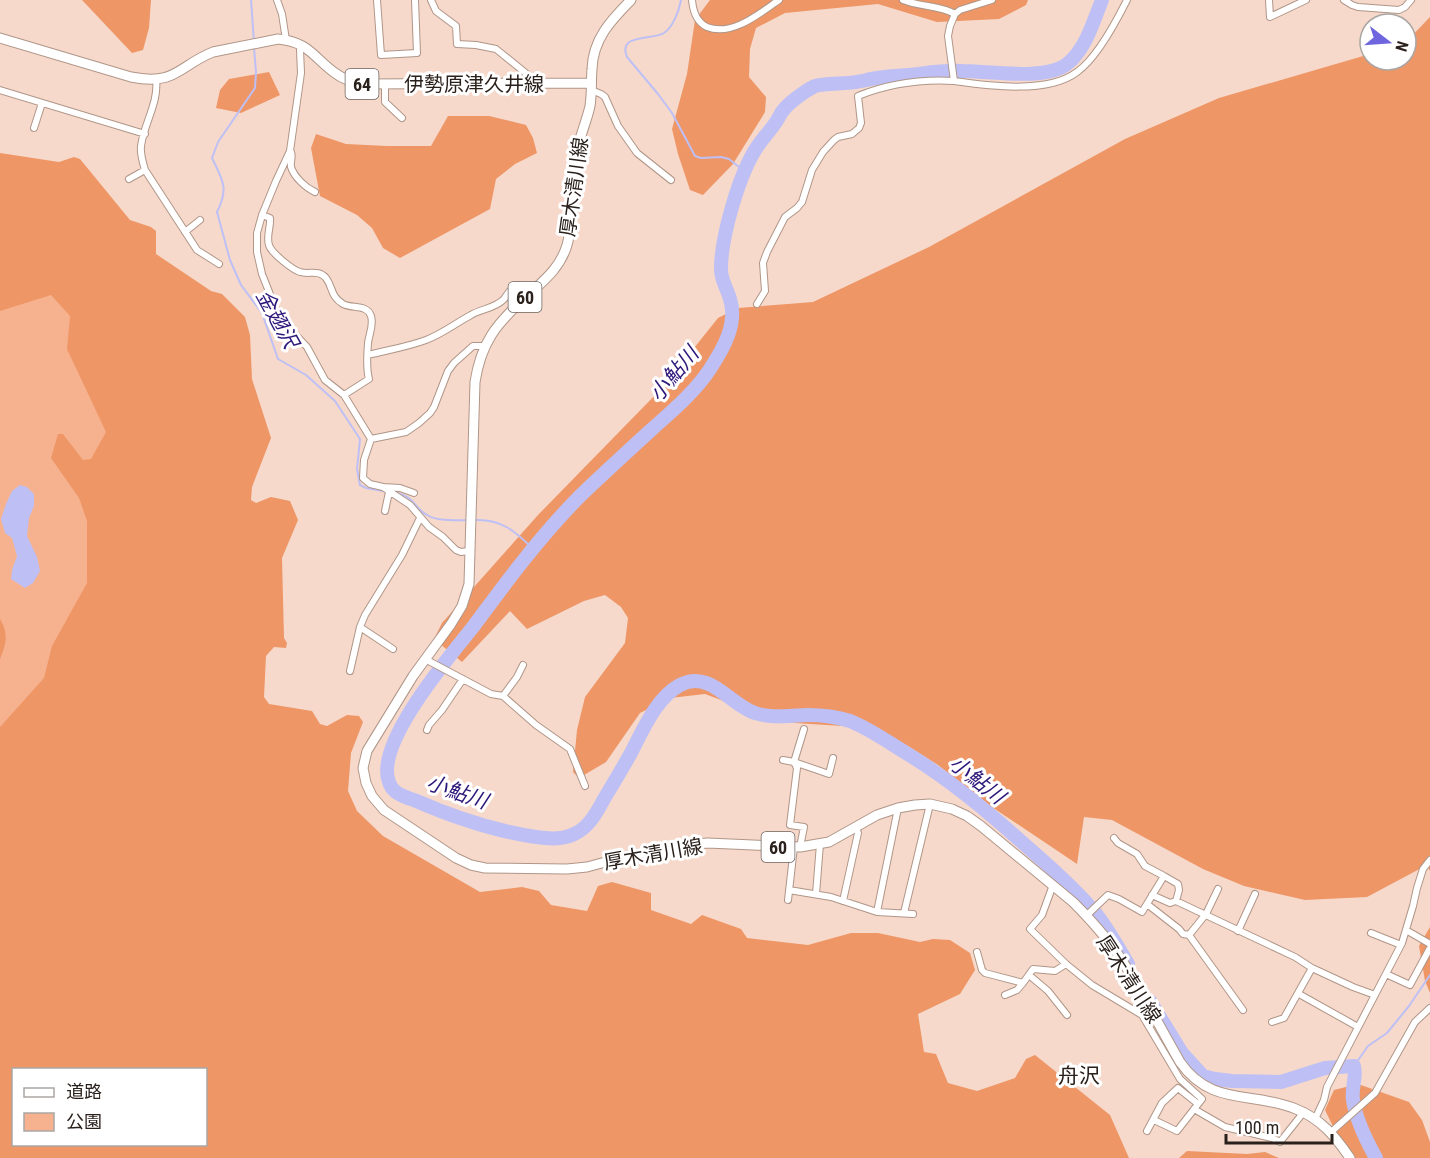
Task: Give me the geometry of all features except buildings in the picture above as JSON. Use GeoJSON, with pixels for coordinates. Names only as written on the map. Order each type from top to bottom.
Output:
{"type":"FeatureCollection","features":[{"type":"Feature","properties":{"kind":"main road"},"geometry":{"type":"LineString","coordinates":[[591,87],[593,59],[598,41],[608,23],[631,0]]}},
{"type":"Feature","properties":{"kind":"main road","name":"伊勢原津久井線"},"geometry":{"type":"LineString","coordinates":[[0,40],[145,79],[156,79],[175,74],[213,52],[278,39],[302,45],[340,77],[362,84],[538,84],[591,87]]}},
{"type":"Feature","properties":{"kind":"main road","name":"厚木清川線"},"geometry":{"type":"LineString","coordinates":[[591,87],[590,105],[574,160],[571,222],[564,252],[552,273],[501,322],[484,346],[478,363],[475,382],[469,584],[462,606],[452,624],[413,676],[367,751],[363,768],[372,796],[384,810],[456,858],[485,868],[567,869],[586,867],[684,845],[708,843],[797,847],[829,842],[877,815],[898,808],[930,804],[952,809],[967,816],[1088,914],[1123,962],[1176,1064],[1214,1091],[1296,1108],[1331,1132],[1350,1158]]}},
{"type":"Feature","properties":{"kind":"street"},"geometry":{"type":"LineString","coordinates":[[277,0],[282,14],[286,40]]}},
{"type":"Feature","properties":{"kind":"street"},"geometry":{"type":"LineString","coordinates":[[378,0],[381,55],[417,53],[415,0]]}},
{"type":"Feature","properties":{"kind":"street"},"geometry":{"type":"LineString","coordinates":[[431,0],[436,11],[456,26],[457,44],[496,49],[538,84]]}},
{"type":"Feature","properties":{"kind":"street"},"geometry":{"type":"LineString","coordinates":[[692,0],[697,19],[703,25],[721,30],[747,21],[779,0]]}},
{"type":"Feature","properties":{"kind":"street"},"geometry":{"type":"LineString","coordinates":[[903,0],[919,6],[944,9],[955,14]]}},
{"type":"Feature","properties":{"kind":"street"},"geometry":{"type":"LineString","coordinates":[[954,80],[948,36],[955,14],[960,10],[992,0]]}},
{"type":"Feature","properties":{"kind":"street"},"geometry":{"type":"LineString","coordinates":[[756,304],[765,291],[763,263],[767,252],[783,220],[802,202],[812,170],[834,140],[852,134],[860,128],[858,96],[883,88],[931,80],[1027,87],[1058,82],[1078,72],[1089,61],[1113,27],[1127,0]]}},
{"type":"Feature","properties":{"kind":"street"},"geometry":{"type":"LineString","coordinates":[[1269,0],[1270,17],[1306,0]]}},
{"type":"Feature","properties":{"kind":"street"},"geometry":{"type":"LineString","coordinates":[[1344,0],[1358,7],[1395,10],[1405,7],[1411,0]]}},
{"type":"Feature","properties":{"kind":"street"},"geometry":{"type":"LineString","coordinates":[[302,45],[300,50],[301,73],[290,151],[276,180],[257,233],[257,252],[262,274],[277,312],[307,346],[326,380],[344,395],[371,439],[364,460],[363,478],[410,505],[429,527],[456,550],[469,551]]}},
{"type":"Feature","properties":{"kind":"street"},"geometry":{"type":"LineString","coordinates":[[156,79],[156,93],[141,147],[143,162],[197,250],[219,264]]}},
{"type":"Feature","properties":{"kind":"street"},"geometry":{"type":"LineString","coordinates":[[385,84],[385,102],[402,118]]}},
{"type":"Feature","properties":{"kind":"street"},"geometry":{"type":"LineString","coordinates":[[591,87],[605,97],[618,126],[638,153],[671,180]]}},
{"type":"Feature","properties":{"kind":"street"},"geometry":{"type":"LineString","coordinates":[[0,90],[145,134]]}},
{"type":"Feature","properties":{"kind":"street"},"geometry":{"type":"LineString","coordinates":[[34,128],[42,103]]}},
{"type":"Feature","properties":{"kind":"street"},"geometry":{"type":"LineString","coordinates":[[290,151],[291,166],[308,189],[315,192]]}},
{"type":"Feature","properties":{"kind":"street"},"geometry":{"type":"LineString","coordinates":[[129,179],[146,170]]}},
{"type":"Feature","properties":{"kind":"street"},"geometry":{"type":"LineString","coordinates":[[262,215],[270,218],[268,237],[273,253],[298,272],[317,272],[326,278],[332,294],[338,300],[346,305],[365,308],[371,314],[372,325],[366,368],[369,379],[344,395]]}},
{"type":"Feature","properties":{"kind":"street"},"geometry":{"type":"LineString","coordinates":[[185,232],[200,220]]}},
{"type":"Feature","properties":{"kind":"street"},"geometry":{"type":"LineString","coordinates":[[368,355],[428,339],[470,315],[498,304],[513,288],[517,288],[524,298]]}},
{"type":"Feature","properties":{"kind":"street"},"geometry":{"type":"LineString","coordinates":[[371,439],[406,432],[419,423],[434,407],[448,371],[454,363],[473,346],[484,346]]}},
{"type":"Feature","properties":{"kind":"street"},"geometry":{"type":"LineString","coordinates":[[386,490],[400,488],[414,493]]}},
{"type":"Feature","properties":{"kind":"street"},"geometry":{"type":"LineString","coordinates":[[385,511],[386,490]]}},
{"type":"Feature","properties":{"kind":"street"},"geometry":{"type":"LineString","coordinates":[[350,671],[365,615],[402,555],[420,518]]}},
{"type":"Feature","properties":{"kind":"street"},"geometry":{"type":"LineString","coordinates":[[360,627],[393,650]]}},
{"type":"Feature","properties":{"kind":"street"},"geometry":{"type":"LineString","coordinates":[[425,659],[490,694],[503,696],[536,725],[570,749],[585,786]]}},
{"type":"Feature","properties":{"kind":"street"},"geometry":{"type":"LineString","coordinates":[[503,696],[523,665]]}},
{"type":"Feature","properties":{"kind":"street"},"geometry":{"type":"LineString","coordinates":[[427,730],[461,678]]}},
{"type":"Feature","properties":{"kind":"street"},"geometry":{"type":"LineString","coordinates":[[788,900],[797,847],[804,827],[790,825],[797,768],[794,762],[804,729]]}},
{"type":"Feature","properties":{"kind":"street"},"geometry":{"type":"LineString","coordinates":[[783,760],[829,774],[833,758]]}},
{"type":"Feature","properties":{"kind":"street"},"geometry":{"type":"LineString","coordinates":[[904,913],[930,804]]}},
{"type":"Feature","properties":{"kind":"street"},"geometry":{"type":"LineString","coordinates":[[877,912],[898,808]]}},
{"type":"Feature","properties":{"kind":"street"},"geometry":{"type":"LineString","coordinates":[[843,901],[858,833],[856,828]]}},
{"type":"Feature","properties":{"kind":"street"},"geometry":{"type":"LineString","coordinates":[[1114,838],[1118,843],[1137,854],[1145,866],[1178,884],[1176,900],[1170,903],[1152,896]]}},
{"type":"Feature","properties":{"kind":"street"},"geometry":{"type":"LineString","coordinates":[[816,894],[820,844]]}},
{"type":"Feature","properties":{"kind":"street"},"geometry":{"type":"LineString","coordinates":[[1315,1119],[1327,1088],[1401,945],[1417,888],[1430,860]]}},
{"type":"Feature","properties":{"kind":"street"},"geometry":{"type":"LineString","coordinates":[[1088,914],[1108,895],[1142,912],[1164,876]]}},
{"type":"Feature","properties":{"kind":"street"},"geometry":{"type":"LineString","coordinates":[[1053,885],[1042,915],[1030,929],[1066,964],[1092,985],[1142,1015],[1176,1064],[1180,1079],[1202,1099],[1177,1131],[1154,1120]]}},
{"type":"Feature","properties":{"kind":"street"},"geometry":{"type":"LineString","coordinates":[[789,890],[816,894],[877,912],[913,914]]}},
{"type":"Feature","properties":{"kind":"street"},"geometry":{"type":"LineString","coordinates":[[1189,935],[1206,914],[1218,890]]}},
{"type":"Feature","properties":{"kind":"street"},"geometry":{"type":"LineString","coordinates":[[1238,931],[1255,894]]}},
{"type":"Feature","properties":{"kind":"street"},"geometry":{"type":"LineString","coordinates":[[1176,900],[1295,957],[1312,968],[1375,995]]}},
{"type":"Feature","properties":{"kind":"street"},"geometry":{"type":"LineString","coordinates":[[1147,904],[1183,934],[1189,935],[1243,1010]]}},
{"type":"Feature","properties":{"kind":"street"},"geometry":{"type":"LineString","coordinates":[[1386,974],[1410,985],[1430,946],[1406,930]]}},
{"type":"Feature","properties":{"kind":"street"},"geometry":{"type":"LineString","coordinates":[[1371,933],[1401,945]]}},
{"type":"Feature","properties":{"kind":"street"},"geometry":{"type":"LineString","coordinates":[[977,952],[985,973],[1023,983]]}},
{"type":"Feature","properties":{"kind":"street"},"geometry":{"type":"LineString","coordinates":[[1005,995],[1017,990],[1033,969],[1055,971],[1066,964]]}},
{"type":"Feature","properties":{"kind":"street"},"geometry":{"type":"LineString","coordinates":[[1272,1022],[1284,1018],[1312,968]]}},
{"type":"Feature","properties":{"kind":"street"},"geometry":{"type":"LineString","coordinates":[[1029,975],[1048,991],[1066,1015]]}},
{"type":"Feature","properties":{"kind":"street"},"geometry":{"type":"LineString","coordinates":[[1299,994],[1356,1031]]}},
{"type":"Feature","properties":{"kind":"street"},"geometry":{"type":"LineString","coordinates":[[1331,1132],[1375,1093],[1415,1022],[1430,1008]]}},
{"type":"Feature","properties":{"kind":"street"},"geometry":{"type":"LineString","coordinates":[[1147,1131],[1162,1103],[1178,1089],[1196,1107],[1225,1127],[1280,1142],[1304,1113]]}},
{"type":"Feature","properties":{"kind":"green space"},"geometry":{"type":"Polygon","coordinates":[[[0,274],[76,279],[186,426],[0,787],[0,274]]]}},
{"type":"Feature","properties":{"kind":"shaded area"},"geometry":{"type":"Polygon","coordinates":[[[82,0],[151,0],[149,28],[143,50],[132,53],[82,0]]]}},
{"type":"Feature","properties":{"kind":"shaded area"},"geometry":{"type":"Polygon","coordinates":[[[710,0],[1028,0],[1026,5],[999,19],[937,22],[878,4],[785,13],[756,28],[750,49],[749,77],[766,97],[765,112],[733,164],[703,195],[690,190],[672,129],[687,74],[695,20],[710,0]]]}},
{"type":"Feature","properties":{"kind":"shaded area"},"geometry":{"type":"Polygon","coordinates":[[[1430,17],[1430,871],[1427,865],[1367,897],[1305,900],[1244,886],[1203,869],[1112,820],[1084,817],[1077,864],[983,801],[938,765],[874,728],[779,722],[705,694],[670,698],[640,713],[606,762],[579,778],[573,772],[577,730],[585,697],[625,643],[628,618],[621,607],[605,595],[584,601],[527,629],[510,611],[462,662],[434,639],[442,623],[538,515],[662,388],[718,318],[738,308],[813,302],[929,247],[1125,139],[1219,98],[1358,57],[1358,72],[1418,72],[1418,30],[1430,17]]]}},
{"type":"Feature","properties":{"kind":"shaded area"},"geometry":{"type":"Polygon","coordinates":[[[269,72],[280,95],[241,113],[216,108],[220,90],[229,79],[269,72]]]}},
{"type":"Feature","properties":{"kind":"shaded area"},"geometry":{"type":"Polygon","coordinates":[[[448,116],[489,116],[526,125],[533,138],[537,153],[515,164],[496,179],[490,209],[400,258],[383,248],[372,228],[357,215],[320,196],[311,148],[316,134],[346,144],[431,146],[448,116]]]}},
{"type":"Feature","properties":{"kind":"shaded area"},"geometry":{"type":"Polygon","coordinates":[[[0,153],[59,162],[74,157],[80,159],[130,220],[156,231],[156,254],[211,291],[222,294],[245,317],[250,335],[252,379],[271,438],[252,487],[251,500],[256,503],[271,497],[290,501],[298,520],[282,558],[284,638],[287,643],[286,648],[274,647],[266,656],[264,697],[269,704],[312,711],[320,724],[327,726],[347,715],[359,716],[363,722],[351,753],[348,791],[357,811],[383,836],[480,892],[522,887],[539,891],[551,905],[587,911],[598,886],[612,882],[651,893],[651,910],[691,924],[702,915],[741,929],[747,938],[808,945],[851,933],[878,933],[920,942],[933,939],[950,940],[970,953],[975,970],[960,994],[918,1014],[924,1052],[936,1054],[948,1083],[977,1091],[1015,1078],[1026,1059],[1035,1055],[1110,1115],[1129,1158],[0,1158],[0,727],[44,678],[52,646],[87,583],[87,521],[79,498],[51,458],[58,434],[63,434],[83,460],[91,459],[106,432],[67,349],[70,316],[51,295],[0,311],[0,153]]]}},
{"type":"Feature","properties":{"kind":"shaded area"},"geometry":{"type":"Polygon","coordinates":[[[0,619],[5,629],[6,639],[0,659],[0,619]]]}},
{"type":"Feature","properties":{"kind":"shaded area"},"geometry":{"type":"Polygon","coordinates":[[[1430,927],[1430,993],[1425,981],[1419,946],[1430,927]]]}},
{"type":"Feature","properties":{"kind":"shaded area"},"geometry":{"type":"Polygon","coordinates":[[[1358,1084],[1409,1102],[1422,1120],[1430,1142],[1430,1158],[1352,1158],[1345,1151],[1325,1110],[1334,1090],[1358,1084]]]}},
{"type":"Feature","properties":{"kind":"shaded area"},"geometry":{"type":"Polygon","coordinates":[[[1187,1151],[1247,1154],[1265,1152],[1279,1158],[1179,1158],[1187,1151]]]}},
{"type":"Feature","properties":{"kind":"water"},"geometry":{"type":"Polygon","coordinates":[[[20,485],[27,487],[34,494],[34,506],[29,518],[27,536],[37,557],[40,571],[33,583],[25,588],[11,579],[17,556],[12,538],[5,533],[1,519],[12,491],[20,485]]]}},
{"type":"Feature","properties":{"kind":"waterway","name":"金翅沢"},"geometry":{"type":"LineString","coordinates":[[251,0],[254,42]]}},
{"type":"Feature","properties":{"kind":"waterway"},"geometry":{"type":"LineString","coordinates":[[681,0],[670,27],[659,35],[638,39],[627,44],[625,49],[627,57],[672,113],[695,156],[729,159],[744,171]]}},
{"type":"Feature","properties":{"kind":"waterway","name":"小鮎川"},"geometry":{"type":"LineString","coordinates":[[1102,0],[1079,51],[1067,64],[1057,69],[1031,74],[942,71],[819,85],[793,100],[782,111],[750,159],[732,206],[724,240],[721,269],[730,299],[732,318],[728,336],[715,361],[690,393],[581,495],[525,559],[417,701],[403,724],[387,766],[391,786],[404,796],[459,818],[489,827],[536,837],[557,838],[573,835],[590,822],[651,715],[664,698],[680,685],[691,681],[710,685],[746,709],[761,715],[835,717],[857,724],[922,763],[996,819],[1085,901],[1112,936],[1128,964]]}},
{"type":"Feature","properties":{"kind":"waterway","name":"金翅沢"},"geometry":{"type":"LineString","coordinates":[[254,48],[255,88],[218,142],[212,158],[224,190],[217,212],[230,260],[241,285],[262,313],[278,359],[306,375],[335,401],[360,439],[357,469],[360,485],[383,491]]}},
{"type":"Feature","properties":{"kind":"waterway","name":"金翅沢"},"geometry":{"type":"LineString","coordinates":[[397,493],[407,497],[423,512],[437,519],[469,520]]}},
{"type":"Feature","properties":{"kind":"waterway","name":"金翅沢"},"geometry":{"type":"LineString","coordinates":[[475,520],[484,520],[507,527],[532,548]]}},
{"type":"Feature","properties":{"kind":"waterway"},"geometry":{"type":"LineString","coordinates":[[1354,1066],[1368,1046],[1387,1033],[1430,975]]}},
{"type":"Feature","properties":{"kind":"waterway","name":"小鮎川"},"geometry":{"type":"LineString","coordinates":[[1150,1001],[1182,1053],[1203,1076],[1232,1081],[1281,1082],[1325,1068],[1354,1066],[1354,1107],[1376,1158]]}},
{"type":"Feature","properties":{"kind":"district","name":"舟沢"},"geometry":{"type":"Point","coordinates":[1079,1076]}}]}
